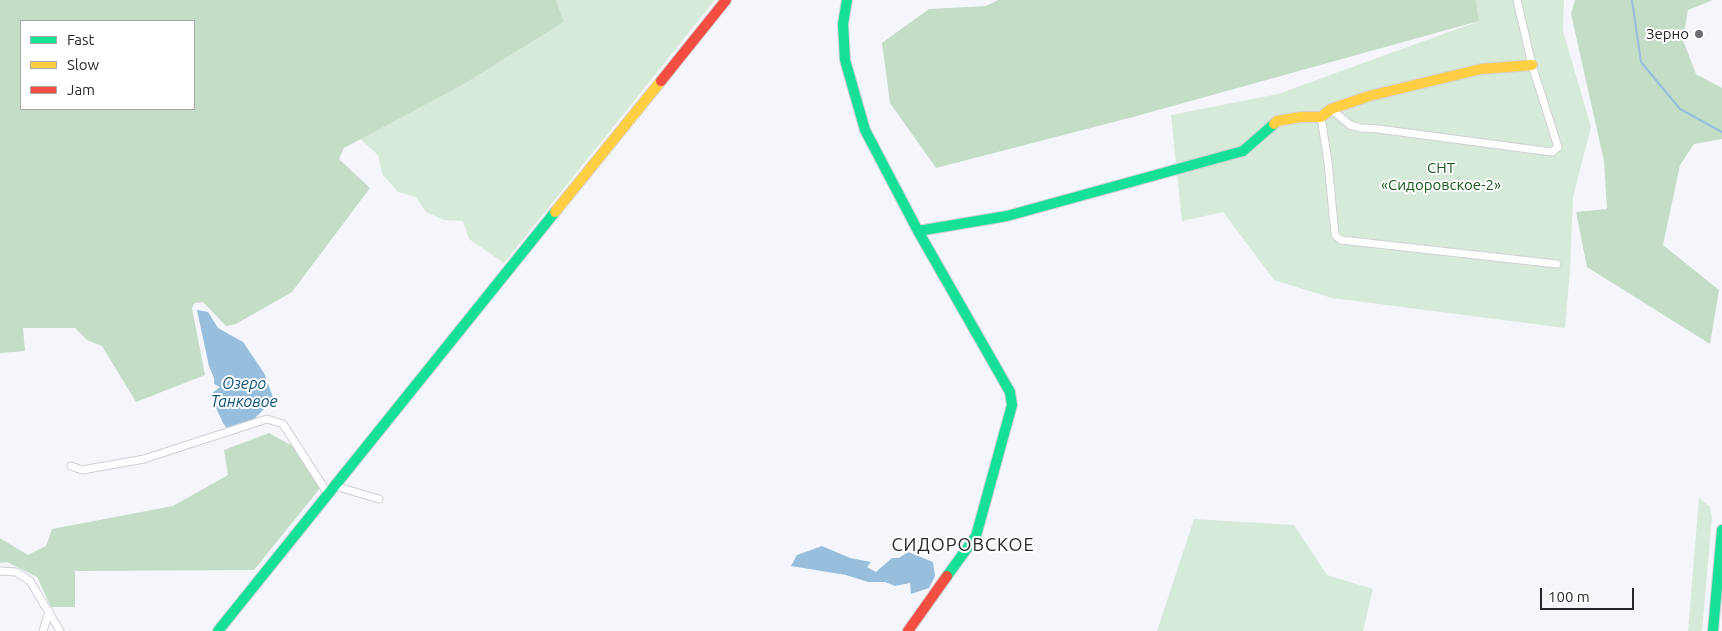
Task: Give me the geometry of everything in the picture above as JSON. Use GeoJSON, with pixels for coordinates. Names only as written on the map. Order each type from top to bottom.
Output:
{"type":"FeatureCollection","features":[{"type":"Feature","properties":{"kind":"main road"},"geometry":{"type":"LineString","coordinates":[[218,631],[726,0]]}},
{"type":"Feature","properties":{"kind":"main road"},"geometry":{"type":"LineString","coordinates":[[847,0],[843,24],[845,60],[865,130],[918,231],[1010,392],[1012,405],[976,536],[908,631]]}},
{"type":"Feature","properties":{"kind":"main road"},"geometry":{"type":"LineString","coordinates":[[918,231],[1007,216],[1243,151],[1277,121],[1301,117],[1322,117],[1331,109],[1369,96],[1481,69],[1532,65]]}},
{"type":"Feature","properties":{"kind":"main road"},"geometry":{"type":"LineString","coordinates":[[1713,631],[1722,530]]}},
{"type":"Feature","properties":{"kind":"street"},"geometry":{"type":"LineString","coordinates":[[1331,109],[1350,125],[1361,128],[1552,152],[1558,147],[1532,65],[1517,0]]}},
{"type":"Feature","properties":{"kind":"street"},"geometry":{"type":"LineString","coordinates":[[1322,117],[1334,235],[1341,240],[1557,264]]}},
{"type":"Feature","properties":{"kind":"street"},"geometry":{"type":"LineString","coordinates":[[71,466],[82,470],[144,459],[267,419],[283,424],[332,490],[379,499]]}},
{"type":"Feature","properties":{"kind":"street"},"geometry":{"type":"LineString","coordinates":[[0,571],[16,572],[30,581],[60,631]]}},
{"type":"Feature","properties":{"kind":"street"},"geometry":{"type":"LineString","coordinates":[[43,631],[49,611]]}},
{"type":"Feature","properties":{"kind":"green space"},"geometry":{"type":"Polygon","coordinates":[[[0,0],[556,0],[564,22],[464,84],[344,148],[339,159],[370,188],[292,292],[236,324],[226,326],[203,302],[195,303],[192,308],[205,375],[136,402],[102,346],[87,340],[75,328],[23,328],[25,351],[0,353],[0,0]]]}},
{"type":"Feature","properties":{"kind":"green space"},"geometry":{"type":"Polygon","coordinates":[[[556,0],[715,0],[504,263],[469,239],[463,221],[444,220],[426,212],[416,197],[398,192],[382,174],[378,155],[360,139],[464,84],[564,22],[556,0]]]}},
{"type":"Feature","properties":{"kind":"green space"},"geometry":{"type":"Polygon","coordinates":[[[998,0],[1476,0],[1479,21],[1133,117],[936,168],[890,103],[882,43],[929,9],[986,6],[998,0]]]}},
{"type":"Feature","properties":{"kind":"green space","name":"СНТ «Сидоровское-2»"},"geometry":{"type":"Polygon","coordinates":[[[1476,0],[1564,0],[1563,31],[1591,127],[1573,197],[1565,328],[1332,298],[1274,280],[1223,212],[1182,221],[1171,115],[1278,94],[1479,21],[1476,0]]]}},
{"type":"Feature","properties":{"kind":"green space"},"geometry":{"type":"Polygon","coordinates":[[[1575,0],[1713,0],[1688,10],[1683,40],[1696,74],[1722,88],[1722,139],[1694,144],[1680,165],[1663,245],[1719,290],[1710,344],[1587,267],[1576,212],[1607,209],[1604,161],[1571,14],[1575,0]]]}},
{"type":"Feature","properties":{"kind":"green space"},"geometry":{"type":"Polygon","coordinates":[[[269,433],[296,448],[321,487],[254,570],[75,571],[75,607],[51,607],[37,577],[7,562],[0,563],[0,538],[28,555],[46,546],[52,529],[173,506],[228,475],[224,450],[269,433]]]}},
{"type":"Feature","properties":{"kind":"green space"},"geometry":{"type":"Polygon","coordinates":[[[1699,498],[1710,507],[1712,517],[1702,631],[1688,631],[1699,498]]]}},
{"type":"Feature","properties":{"kind":"green space"},"geometry":{"type":"Polygon","coordinates":[[[1194,519],[1294,525],[1327,575],[1373,589],[1363,631],[1157,631],[1194,519]]]}},
{"type":"Feature","properties":{"kind":"water","name":"Озеро Танковое"},"geometry":{"type":"Polygon","coordinates":[[[197,310],[208,312],[218,328],[243,342],[264,373],[276,405],[265,408],[252,421],[228,430],[213,401],[212,393],[220,387],[214,384],[197,310]]]}},
{"type":"Feature","properties":{"kind":"water"},"geometry":{"type":"Polygon","coordinates":[[[822,546],[850,558],[871,562],[867,567],[876,572],[892,558],[899,558],[908,552],[933,562],[935,576],[929,588],[911,594],[910,583],[895,586],[885,582],[868,582],[846,575],[791,566],[797,555],[822,546]]]}},
{"type":"Feature","properties":{"kind":"waterway"},"geometry":{"type":"LineString","coordinates":[[1632,0],[1641,62],[1680,109],[1722,132]]}},
{"type":"Feature","properties":{"kind":"traffic: fast"},"geometry":{"type":"LineString","coordinates":[[847,0],[843,24],[845,60],[865,130],[918,231],[1010,392],[1012,405],[976,536],[947,576]]}},
{"type":"Feature","properties":{"kind":"traffic: fast"},"geometry":{"type":"LineString","coordinates":[[918,231],[1007,216],[1243,151],[1274,124]]}},
{"type":"Feature","properties":{"kind":"traffic: fast"},"geometry":{"type":"LineString","coordinates":[[218,631],[555,212]]}},
{"type":"Feature","properties":{"kind":"traffic: fast"},"geometry":{"type":"LineString","coordinates":[[1713,631],[1722,530]]}},
{"type":"Feature","properties":{"kind":"traffic: slow"},"geometry":{"type":"LineString","coordinates":[[1274,124],[1277,121],[1301,117],[1321,117],[1331,109],[1369,96],[1481,69],[1532,65]]}},
{"type":"Feature","properties":{"kind":"traffic: slow"},"geometry":{"type":"LineString","coordinates":[[555,212],[661,81]]}},
{"type":"Feature","properties":{"kind":"traffic: jam"},"geometry":{"type":"LineString","coordinates":[[661,81],[726,0]]}},
{"type":"Feature","properties":{"kind":"traffic: jam"},"geometry":{"type":"LineString","coordinates":[[908,631],[947,576]]}},
{"type":"Feature","properties":{"kind":"place","name":"Зерно"},"geometry":{"type":"Point","coordinates":[1699,34]}},
{"type":"Feature","properties":{"kind":"district","name":"СИДОРОВСКОЕ"},"geometry":{"type":"Point","coordinates":[963,545]}}]}
